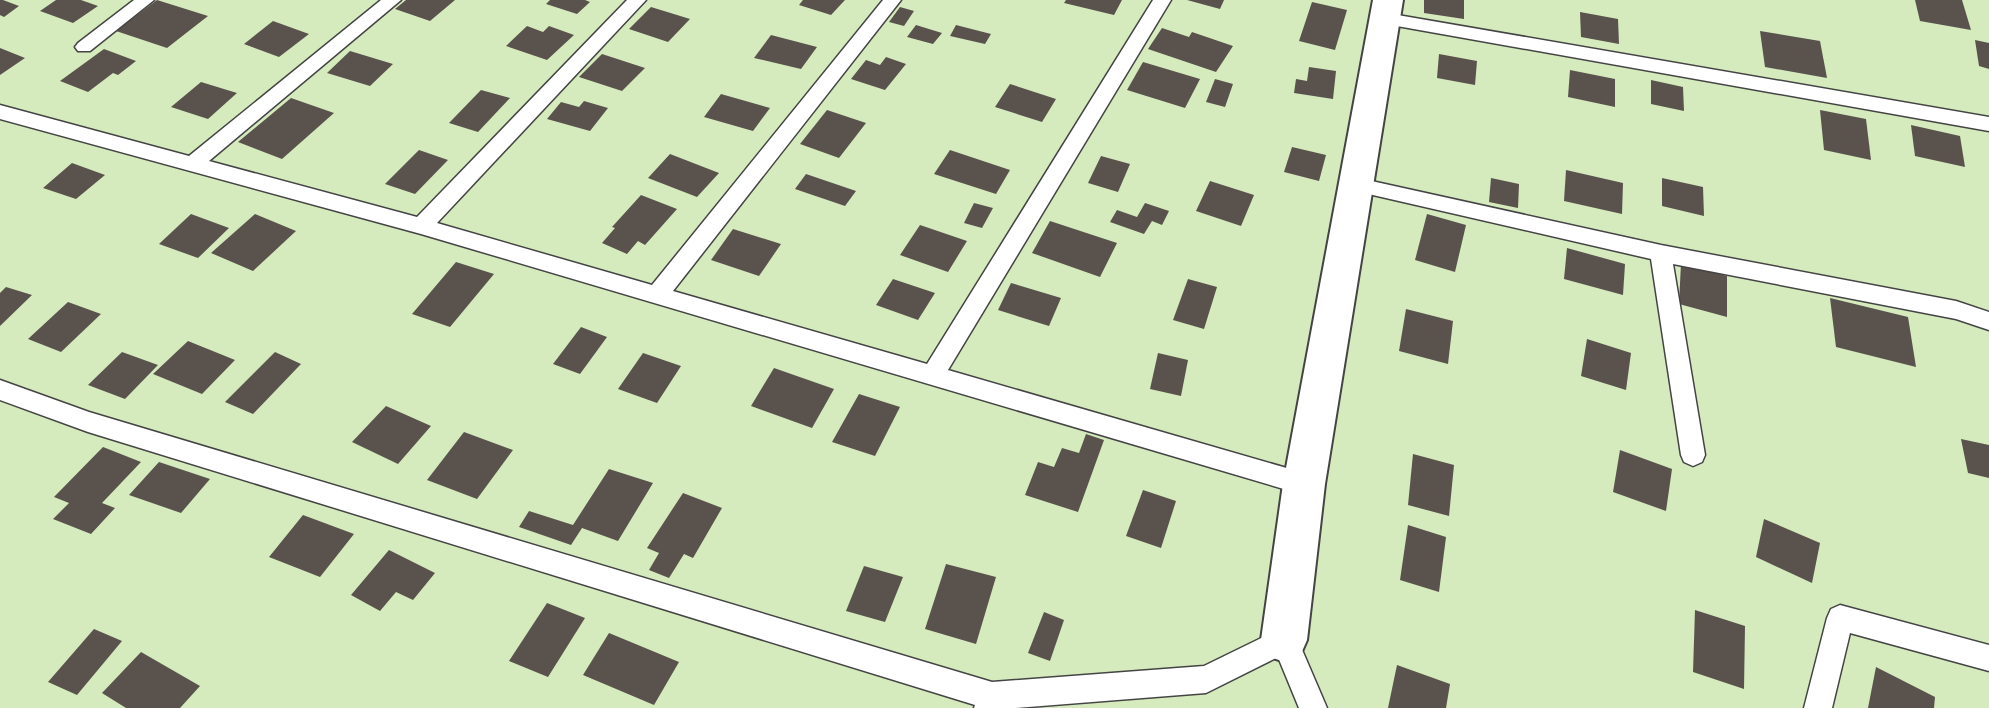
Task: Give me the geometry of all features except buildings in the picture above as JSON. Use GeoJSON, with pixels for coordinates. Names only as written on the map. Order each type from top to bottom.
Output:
{"type":"FeatureCollection","features":[{"type":"Feature","properties":{"kind":"street"},"geometry":{"type":"LineString","coordinates":[[1284,640],[1304,484],[1387,10]]}},
{"type":"Feature","properties":{"kind":"lane"},"geometry":{"type":"LineString","coordinates":[[84,47],[145,0]]}},
{"type":"Feature","properties":{"kind":"lane"},"geometry":{"type":"LineString","coordinates":[[191,165],[392,0]]}},
{"type":"Feature","properties":{"kind":"lane"},"geometry":{"type":"LineString","coordinates":[[421,226],[637,0]]}},
{"type":"Feature","properties":{"kind":"lane"},"geometry":{"type":"LineString","coordinates":[[657,295],[892,0]]}},
{"type":"Feature","properties":{"kind":"lane"},"geometry":{"type":"LineString","coordinates":[[933,374],[1162,0]]}},
{"type":"Feature","properties":{"kind":"lane"},"geometry":{"type":"LineString","coordinates":[[1387,10],[1989,124]]}},
{"type":"Feature","properties":{"kind":"lane"},"geometry":{"type":"LineString","coordinates":[[0,112],[421,226],[1304,484]]}},
{"type":"Feature","properties":{"kind":"lane"},"geometry":{"type":"LineString","coordinates":[[1358,185],[1661,253],[1956,310],[1989,321]]}},
{"type":"Feature","properties":{"kind":"lane"},"geometry":{"type":"LineString","coordinates":[[1661,253],[1693,455]]}},
{"type":"Feature","properties":{"kind":"lane"},"geometry":{"type":"LineString","coordinates":[[0,390],[88,422],[990,702],[1206,679],[1284,640],[1313,708]]}},
{"type":"Feature","properties":{"kind":"lane"},"geometry":{"type":"LineString","coordinates":[[1818,708],[1840,618],[1989,658]]}},
{"type":"Feature","properties":{"kind":"green space"},"geometry":{"type":"Polygon","coordinates":[[[0,0],[1989,0],[1989,708],[0,708],[0,0]]]}}]}
